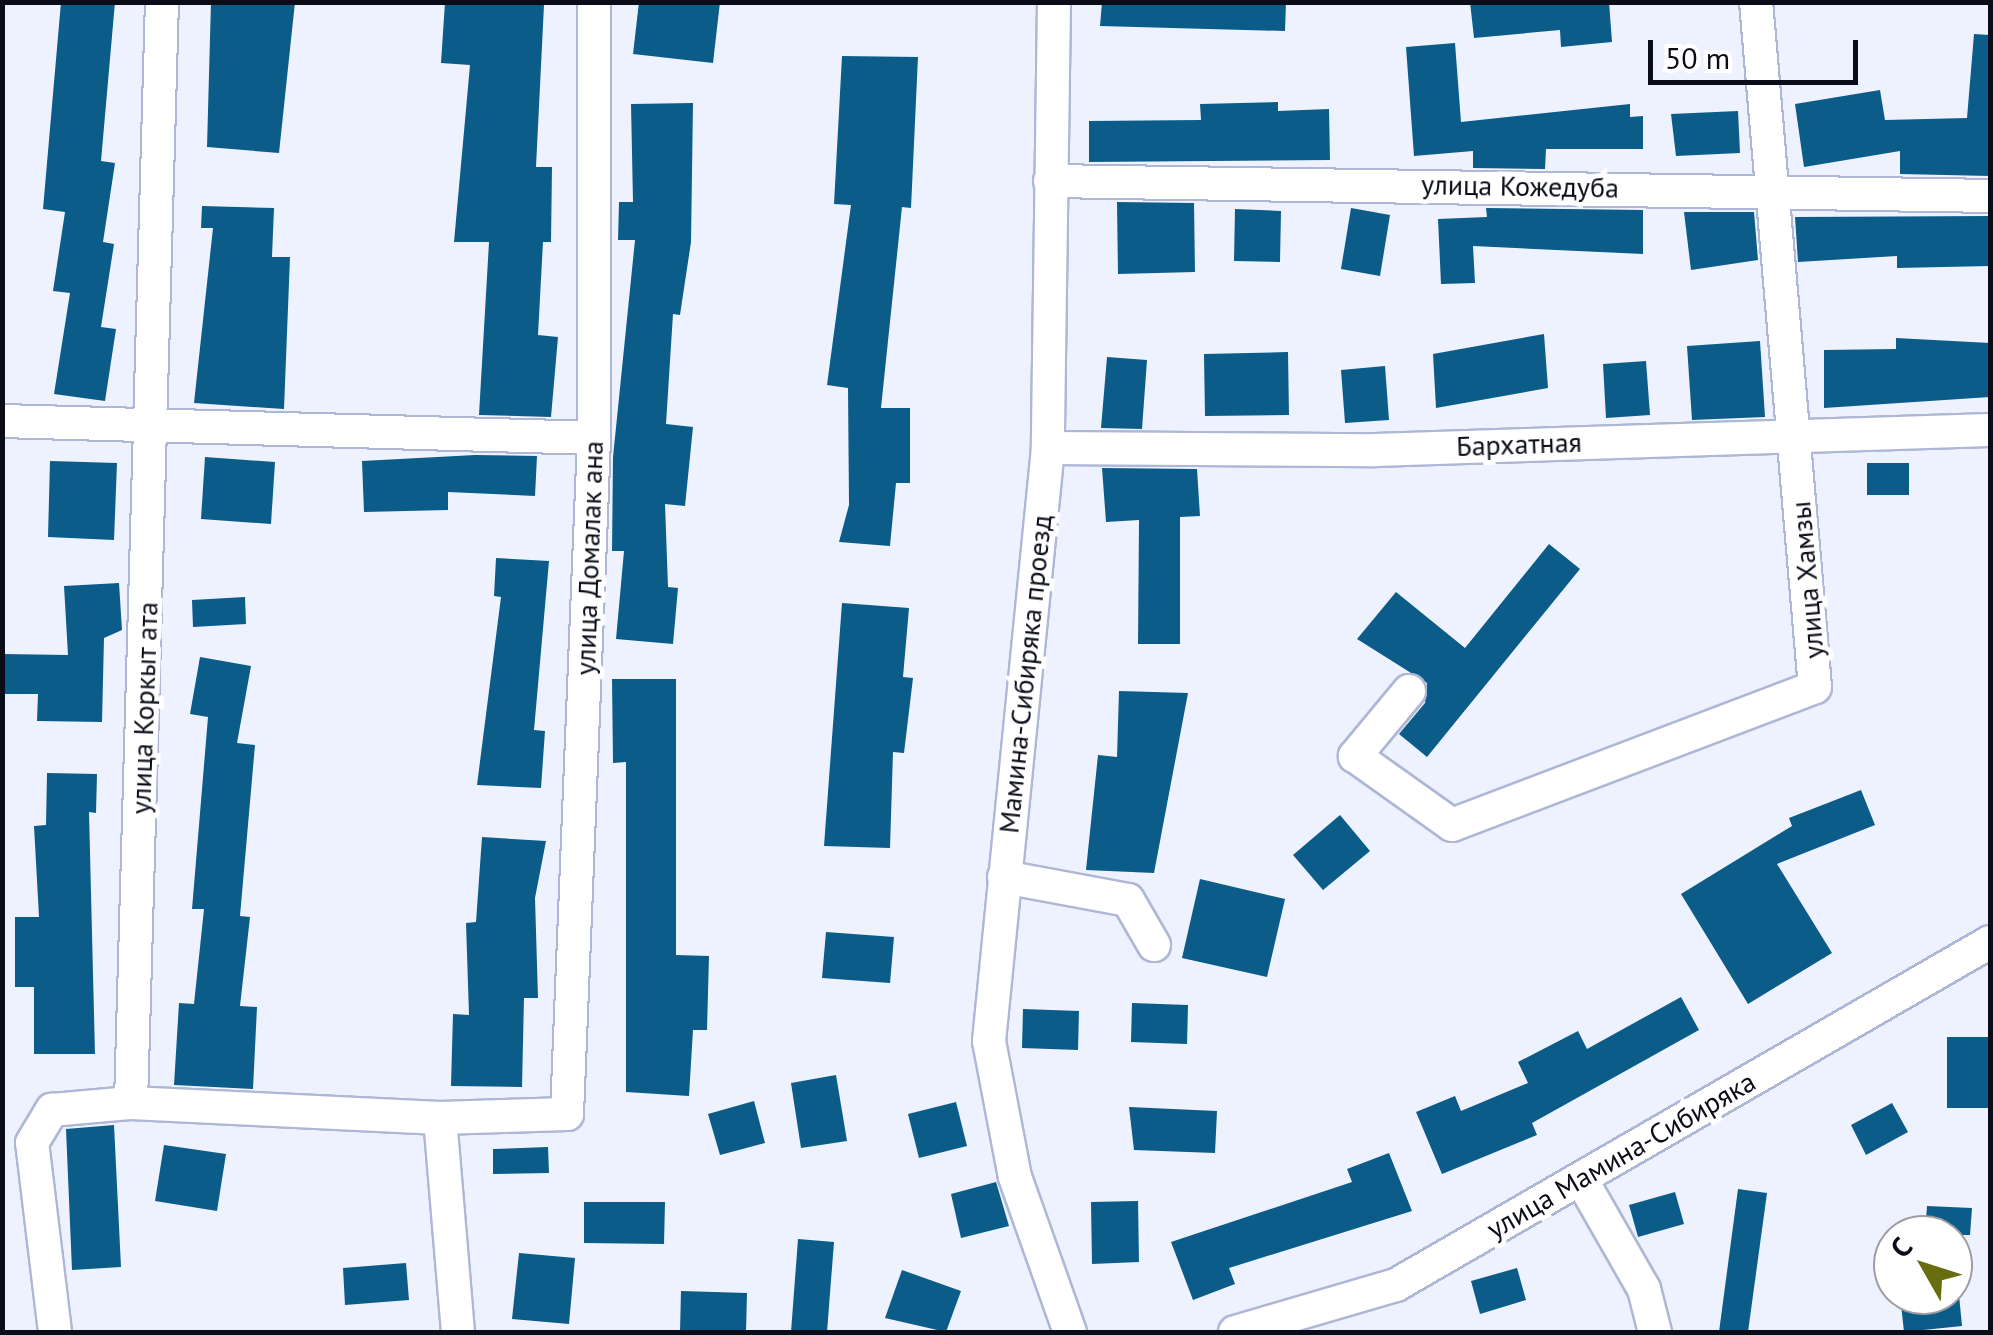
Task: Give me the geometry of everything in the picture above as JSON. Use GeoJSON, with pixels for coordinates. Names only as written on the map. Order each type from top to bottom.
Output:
{"type":"FeatureCollection","features":[{"type":"Feature","properties":{"kind":"street","name":"улица Коркыт ата"},"geometry":{"type":"LineString","coordinates":[[131,1104],[154,425],[162,2]]}},
{"type":"Feature","properties":{"kind":"street","name":"улица Домалак ана"},"geometry":{"type":"LineString","coordinates":[[440,1118],[567,1114],[594,438],[594,2]]}},
{"type":"Feature","properties":{"kind":"street","name":"Мамина-Сибиряка проезд"},"geometry":{"type":"LineString","coordinates":[[1054,2],[1048,448],[989,1041],[1015,1178],[1070,1332]]}},
{"type":"Feature","properties":{"kind":"street","name":"улица Хамзы"},"geometry":{"type":"LineString","coordinates":[[1409,691],[1355,756],[1452,826],[1815,687],[1776,188],[1756,2]]}},
{"type":"Feature","properties":{"kind":"street","name":"улица Кожедуба"},"geometry":{"type":"LineString","coordinates":[[1050,181],[1776,188],[1990,196]]}},
{"type":"Feature","properties":{"kind":"street"},"geometry":{"type":"LineString","coordinates":[[2,420],[594,438]]}},
{"type":"Feature","properties":{"kind":"street","name":"Бархатная"},"geometry":{"type":"LineString","coordinates":[[1048,448],[1375,450],[1795,432],[1990,430]]}},
{"type":"Feature","properties":{"kind":"street"},"geometry":{"type":"LineString","coordinates":[[1004,877],[1128,900],[1154,945]]}},
{"type":"Feature","properties":{"kind":"street","name":"улица Мамина-Сибиряка"},"geometry":{"type":"LineString","coordinates":[[1235,1332],[1396,1285],[1990,942]]}},
{"type":"Feature","properties":{"kind":"street"},"geometry":{"type":"LineString","coordinates":[[55,1332],[32,1143],[52,1110],[131,1104],[440,1118],[458,1332]]}},
{"type":"Feature","properties":{"kind":"street"},"geometry":{"type":"LineString","coordinates":[[1580,1179],[1644,1288],[1655,1332]]}},
{"type":"Feature","properties":{"kind":"building"},"geometry":{"type":"Polygon","coordinates":[[[61,2],[115,2],[101,161],[115,163],[103,242],[114,244],[101,327],[116,329],[105,401],[54,394],[70,293],[53,291],[65,212],[43,209],[61,2]]]}},
{"type":"Feature","properties":{"kind":"building"},"geometry":{"type":"Polygon","coordinates":[[[211,2],[295,2],[279,153],[207,147],[211,2]]]}},
{"type":"Feature","properties":{"kind":"building"},"geometry":{"type":"Polygon","coordinates":[[[445,2],[544,5],[536,167],[552,167],[551,242],[543,242],[538,335],[558,337],[551,417],[479,415],[489,242],[454,242],[470,65],[441,63],[445,2]]]}},
{"type":"Feature","properties":{"kind":"building"},"geometry":{"type":"Polygon","coordinates":[[[639,2],[720,2],[713,63],[633,54],[639,2]]]}},
{"type":"Feature","properties":{"kind":"building"},"geometry":{"type":"Polygon","coordinates":[[[1102,2],[1286,2],[1285,31],[1100,26],[1102,2]]]}},
{"type":"Feature","properties":{"kind":"building"},"geometry":{"type":"Polygon","coordinates":[[[1470,2],[1609,2],[1612,42],[1561,47],[1560,30],[1474,38],[1470,2]]]}},
{"type":"Feature","properties":{"kind":"building"},"geometry":{"type":"Polygon","coordinates":[[[1974,34],[1990,35],[1990,176],[1900,174],[1900,151],[1804,167],[1795,104],[1880,90],[1885,120],[1967,118],[1974,34]]]}},
{"type":"Feature","properties":{"kind":"building"},"geometry":{"type":"Polygon","coordinates":[[[1455,43],[1461,122],[1630,104],[1630,117],[1643,116],[1643,149],[1546,149],[1545,169],[1473,168],[1473,151],[1414,156],[1406,47],[1455,43]]]}},
{"type":"Feature","properties":{"kind":"building"},"geometry":{"type":"Polygon","coordinates":[[[842,56],[918,57],[911,208],[902,207],[881,408],[910,408],[910,483],[896,483],[890,546],[839,542],[849,505],[848,388],[827,385],[851,205],[834,204],[842,56]]]}},
{"type":"Feature","properties":{"kind":"building"},"geometry":{"type":"Polygon","coordinates":[[[1278,102],[1278,111],[1329,109],[1330,160],[1089,162],[1089,121],[1201,120],[1200,104],[1278,102]]]}},
{"type":"Feature","properties":{"kind":"building"},"geometry":{"type":"Polygon","coordinates":[[[693,103],[691,242],[680,315],[673,314],[666,424],[693,427],[685,506],[665,504],[668,587],[678,588],[673,644],[616,639],[624,551],[612,551],[613,457],[635,240],[618,240],[619,202],[633,202],[631,104],[693,103]]]}},
{"type":"Feature","properties":{"kind":"building"},"geometry":{"type":"Polygon","coordinates":[[[1738,111],[1740,153],[1676,156],[1671,114],[1738,111]]]}},
{"type":"Feature","properties":{"kind":"building"},"geometry":{"type":"Polygon","coordinates":[[[1117,202],[1194,203],[1195,272],[1118,274],[1117,202]]]}},
{"type":"Feature","properties":{"kind":"building"},"geometry":{"type":"Polygon","coordinates":[[[202,206],[274,208],[272,257],[290,257],[284,409],[194,403],[213,228],[201,228],[202,206]]]}},
{"type":"Feature","properties":{"kind":"building"},"geometry":{"type":"Polygon","coordinates":[[[1351,208],[1390,215],[1380,276],[1341,269],[1351,208]]]}},
{"type":"Feature","properties":{"kind":"building"},"geometry":{"type":"Polygon","coordinates":[[[1486,208],[1643,210],[1643,254],[1473,246],[1475,283],[1441,284],[1438,219],[1487,217],[1486,208]]]}},
{"type":"Feature","properties":{"kind":"building"},"geometry":{"type":"Polygon","coordinates":[[[1235,209],[1281,211],[1280,262],[1234,261],[1235,209]]]}},
{"type":"Feature","properties":{"kind":"building"},"geometry":{"type":"Polygon","coordinates":[[[1684,212],[1754,212],[1758,260],[1691,270],[1684,212]]]}},
{"type":"Feature","properties":{"kind":"building"},"geometry":{"type":"Polygon","coordinates":[[[1990,216],[1990,266],[1897,268],[1897,256],[1798,262],[1795,217],[1990,216]]]}},
{"type":"Feature","properties":{"kind":"building"},"geometry":{"type":"Polygon","coordinates":[[[1544,334],[1548,388],[1436,408],[1433,354],[1544,334]]]}},
{"type":"Feature","properties":{"kind":"building"},"geometry":{"type":"Polygon","coordinates":[[[1896,338],[1990,343],[1990,397],[1824,408],[1824,350],[1896,349],[1896,338]]]}},
{"type":"Feature","properties":{"kind":"building"},"geometry":{"type":"Polygon","coordinates":[[[1760,341],[1765,417],[1692,420],[1687,346],[1760,341]]]}},
{"type":"Feature","properties":{"kind":"building"},"geometry":{"type":"Polygon","coordinates":[[[1288,352],[1289,415],[1205,416],[1204,354],[1288,352]]]}},
{"type":"Feature","properties":{"kind":"building"},"geometry":{"type":"Polygon","coordinates":[[[1107,357],[1147,360],[1142,429],[1101,428],[1107,357]]]}},
{"type":"Feature","properties":{"kind":"building"},"geometry":{"type":"Polygon","coordinates":[[[1646,361],[1650,415],[1606,418],[1603,364],[1646,361]]]}},
{"type":"Feature","properties":{"kind":"building"},"geometry":{"type":"Polygon","coordinates":[[[1385,366],[1389,420],[1345,423],[1341,370],[1385,366]]]}},
{"type":"Feature","properties":{"kind":"building"},"geometry":{"type":"Polygon","coordinates":[[[537,456],[535,496],[448,492],[448,510],[364,512],[362,461],[537,456]]]}},
{"type":"Feature","properties":{"kind":"building"},"geometry":{"type":"Polygon","coordinates":[[[205,457],[275,462],[271,524],[201,519],[205,457]]]}},
{"type":"Feature","properties":{"kind":"building"},"geometry":{"type":"Polygon","coordinates":[[[50,461],[117,463],[114,540],[48,537],[50,461]]]}},
{"type":"Feature","properties":{"kind":"building"},"geometry":{"type":"Polygon","coordinates":[[[1867,463],[1909,463],[1909,495],[1867,495],[1867,463]]]}},
{"type":"Feature","properties":{"kind":"building"},"geometry":{"type":"Polygon","coordinates":[[[1102,468],[1197,469],[1200,516],[1180,517],[1180,644],[1138,644],[1139,520],[1106,522],[1102,468]]]}},
{"type":"Feature","properties":{"kind":"building"},"geometry":{"type":"Polygon","coordinates":[[[1549,544],[1580,569],[1427,757],[1399,734],[1425,703],[1427,683],[1357,639],[1396,592],[1465,648],[1549,544]]]}},
{"type":"Feature","properties":{"kind":"building"},"geometry":{"type":"Polygon","coordinates":[[[496,558],[549,561],[534,730],[545,731],[541,788],[477,785],[501,597],[494,596],[496,558]]]}},
{"type":"Feature","properties":{"kind":"building"},"geometry":{"type":"Polygon","coordinates":[[[119,583],[122,630],[104,638],[102,722],[37,721],[38,694],[2,694],[2,654],[68,655],[64,586],[119,583]]]}},
{"type":"Feature","properties":{"kind":"building"},"geometry":{"type":"Polygon","coordinates":[[[245,597],[246,624],[193,627],[192,600],[245,597]]]}},
{"type":"Feature","properties":{"kind":"building"},"geometry":{"type":"Polygon","coordinates":[[[842,603],[909,608],[903,677],[913,678],[904,753],[893,752],[890,848],[824,846],[842,603]]]}},
{"type":"Feature","properties":{"kind":"building"},"geometry":{"type":"Polygon","coordinates":[[[200,657],[251,666],[237,743],[255,745],[240,916],[250,917],[240,1006],[257,1007],[253,1089],[174,1085],[179,1003],[194,1004],[204,909],[192,909],[208,717],[190,714],[200,657]]]}},
{"type":"Feature","properties":{"kind":"building"},"geometry":{"type":"Polygon","coordinates":[[[612,679],[676,679],[676,955],[709,956],[707,1030],[693,1030],[689,1096],[626,1092],[626,762],[613,763],[612,679]]]}},
{"type":"Feature","properties":{"kind":"building"},"geometry":{"type":"Polygon","coordinates":[[[1119,691],[1188,693],[1154,873],[1086,870],[1098,755],[1117,757],[1119,691]]]}},
{"type":"Feature","properties":{"kind":"building"},"geometry":{"type":"Polygon","coordinates":[[[47,773],[97,774],[96,813],[89,812],[95,1054],[34,1054],[34,987],[15,987],[15,917],[39,917],[34,826],[46,825],[47,773]]]}},
{"type":"Feature","properties":{"kind":"building"},"geometry":{"type":"Polygon","coordinates":[[[1861,790],[1875,825],[1777,864],[1832,953],[1748,1004],[1681,894],[1792,826],[1789,818],[1861,790]]]}},
{"type":"Feature","properties":{"kind":"building"},"geometry":{"type":"Polygon","coordinates":[[[1340,815],[1370,851],[1323,890],[1293,855],[1340,815]]]}},
{"type":"Feature","properties":{"kind":"building"},"geometry":{"type":"Polygon","coordinates":[[[482,837],[546,841],[535,898],[538,998],[524,998],[522,1087],[451,1086],[453,1014],[469,1015],[466,923],[476,922],[482,837]]]}},
{"type":"Feature","properties":{"kind":"building"},"geometry":{"type":"Polygon","coordinates":[[[1200,879],[1285,899],[1267,977],[1182,958],[1200,879]]]}},
{"type":"Feature","properties":{"kind":"building"},"geometry":{"type":"Polygon","coordinates":[[[826,932],[894,937],[890,983],[822,978],[826,932]]]}},
{"type":"Feature","properties":{"kind":"building"},"geometry":{"type":"Polygon","coordinates":[[[1681,997],[1699,1030],[1532,1123],[1537,1135],[1442,1174],[1416,1112],[1455,1096],[1461,1111],[1528,1083],[1518,1062],[1578,1031],[1587,1049],[1681,997]]]}},
{"type":"Feature","properties":{"kind":"building"},"geometry":{"type":"Polygon","coordinates":[[[1132,1003],[1188,1005],[1187,1044],[1131,1042],[1132,1003]]]}},
{"type":"Feature","properties":{"kind":"building"},"geometry":{"type":"Polygon","coordinates":[[[1023,1009],[1079,1011],[1078,1050],[1022,1048],[1023,1009]]]}},
{"type":"Feature","properties":{"kind":"building"},"geometry":{"type":"Polygon","coordinates":[[[1947,1037],[1990,1037],[1990,1108],[1947,1108],[1947,1037]]]}},
{"type":"Feature","properties":{"kind":"building"},"geometry":{"type":"Polygon","coordinates":[[[836,1075],[847,1141],[801,1148],[791,1083],[836,1075]]]}},
{"type":"Feature","properties":{"kind":"building"},"geometry":{"type":"Polygon","coordinates":[[[754,1101],[765,1143],[720,1155],[708,1114],[754,1101]]]}},
{"type":"Feature","properties":{"kind":"building"},"geometry":{"type":"Polygon","coordinates":[[[956,1102],[967,1146],[919,1158],[908,1114],[956,1102]]]}},
{"type":"Feature","properties":{"kind":"building"},"geometry":{"type":"Polygon","coordinates":[[[1892,1103],[1908,1132],[1866,1155],[1851,1125],[1892,1103]]]}},
{"type":"Feature","properties":{"kind":"building"},"geometry":{"type":"Polygon","coordinates":[[[1129,1107],[1217,1111],[1215,1153],[1134,1150],[1129,1107]]]}},
{"type":"Feature","properties":{"kind":"building"},"geometry":{"type":"Polygon","coordinates":[[[114,1125],[121,1267],[72,1270],[66,1129],[114,1125]]]}},
{"type":"Feature","properties":{"kind":"building"},"geometry":{"type":"Polygon","coordinates":[[[164,1145],[226,1154],[217,1211],[155,1201],[164,1145]]]}},
{"type":"Feature","properties":{"kind":"building"},"geometry":{"type":"Polygon","coordinates":[[[548,1147],[549,1173],[493,1174],[493,1149],[548,1147]]]}},
{"type":"Feature","properties":{"kind":"building"},"geometry":{"type":"Polygon","coordinates":[[[1389,1153],[1412,1211],[1229,1268],[1235,1284],[1193,1300],[1171,1242],[1352,1182],[1347,1169],[1389,1153]]]}},
{"type":"Feature","properties":{"kind":"building"},"geometry":{"type":"Polygon","coordinates":[[[996,1182],[1009,1226],[961,1238],[951,1194],[996,1182]]]}},
{"type":"Feature","properties":{"kind":"building"},"geometry":{"type":"Polygon","coordinates":[[[1738,1189],[1767,1193],[1748,1332],[1719,1332],[1738,1189]]]}},
{"type":"Feature","properties":{"kind":"building"},"geometry":{"type":"Polygon","coordinates":[[[1675,1192],[1684,1224],[1638,1237],[1629,1205],[1675,1192]]]}},
{"type":"Feature","properties":{"kind":"building"},"geometry":{"type":"Polygon","coordinates":[[[1138,1201],[1139,1262],[1092,1264],[1091,1202],[1138,1201]]]}},
{"type":"Feature","properties":{"kind":"building"},"geometry":{"type":"Polygon","coordinates":[[[584,1202],[665,1202],[664,1244],[584,1243],[584,1202]]]}},
{"type":"Feature","properties":{"kind":"building"},"geometry":{"type":"Polygon","coordinates":[[[1927,1206],[1972,1208],[1971,1215],[1926,1215],[1927,1206]]]}},
{"type":"Feature","properties":{"kind":"building"},"geometry":{"type":"Polygon","coordinates":[[[798,1239],[834,1242],[827,1332],[791,1332],[798,1239]]]}},
{"type":"Feature","properties":{"kind":"building"},"geometry":{"type":"Polygon","coordinates":[[[519,1253],[575,1258],[569,1324],[512,1319],[519,1253]]]}},
{"type":"Feature","properties":{"kind":"building"},"geometry":{"type":"Polygon","coordinates":[[[406,1263],[409,1300],[345,1305],[343,1268],[406,1263]]]}},
{"type":"Feature","properties":{"kind":"building"},"geometry":{"type":"Polygon","coordinates":[[[1517,1268],[1526,1300],[1480,1314],[1471,1281],[1517,1268]]]}},
{"type":"Feature","properties":{"kind":"building"},"geometry":{"type":"Polygon","coordinates":[[[902,1270],[961,1291],[946,1332],[885,1318],[902,1270]]]}},
{"type":"Feature","properties":{"kind":"building"},"geometry":{"type":"Polygon","coordinates":[[[681,1291],[747,1293],[746,1332],[680,1332],[681,1291]]]}},
{"type":"Feature","properties":{"kind":"building"},"geometry":{"type":"Polygon","coordinates":[[[1902,1315],[1961,1315],[1962,1326],[1904,1332],[1902,1315]]]}}]}
